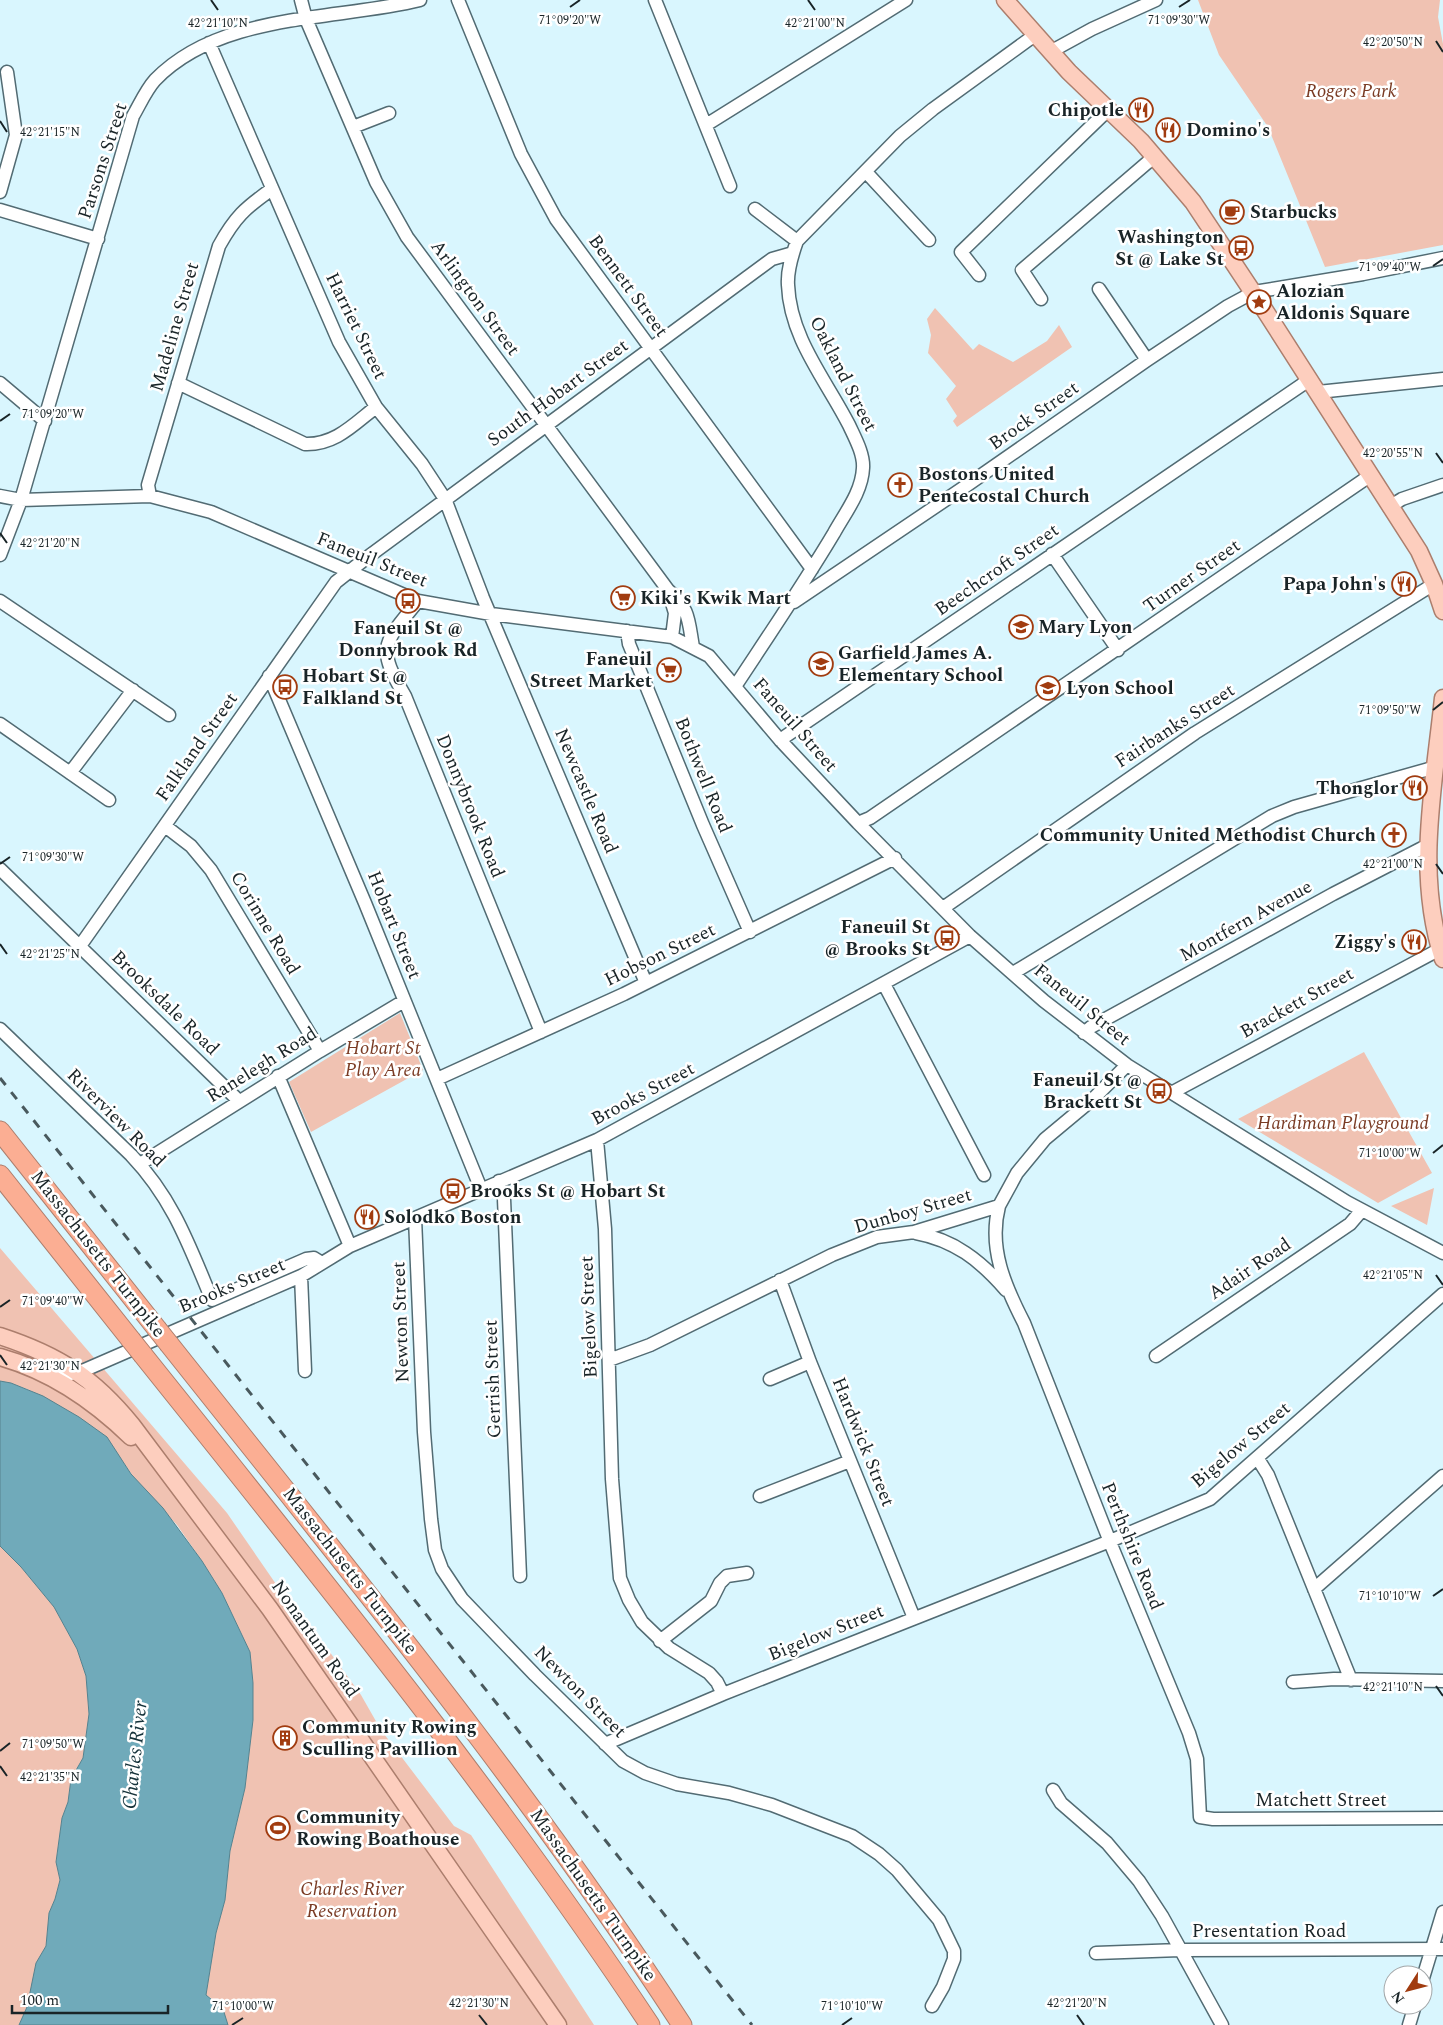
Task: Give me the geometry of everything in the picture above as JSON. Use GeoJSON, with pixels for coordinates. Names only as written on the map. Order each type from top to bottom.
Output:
{"type":"FeatureCollection","features":[{"type":"Feature","properties":{"kind":"highway","name":"Massachusetts Turnpike"},"geometry":{"type":"LineString","coordinates":[[0,1131],[499,1762],[589,1886],[682,2025]]}},
{"type":"Feature","properties":{"kind":"highway","name":"Massachusetts Turnpike"},"geometry":{"type":"LineString","coordinates":[[0,1175],[463,1760],[576,1915],[650,2025]]}},
{"type":"Feature","properties":{"kind":"main road"},"geometry":{"type":"LineString","coordinates":[[1005,0],[1050,52],[1155,156],[1193,202],[1254,292],[1371,475],[1389,507],[1419,551],[1434,584],[1443,611]]}},
{"type":"Feature","properties":{"kind":"main road"},"geometry":{"type":"LineString","coordinates":[[1441,954],[1430,906],[1428,845],[1443,698]]}},
{"type":"Feature","properties":{"kind":"main road","name":"Nonantum Road"},"geometry":{"type":"LineString","coordinates":[[0,1336],[47,1354],[80,1372],[96,1385],[120,1411],[270,1609],[558,2025]]}},
{"type":"Feature","properties":{"kind":"main road","name":"Nonantum Road"},"geometry":{"type":"LineString","coordinates":[[0,1358],[42,1373],[101,1410],[171,1477]]}},
{"type":"Feature","properties":{"kind":"street","name":"Arlington Street"},"geometry":{"type":"LineString","coordinates":[[301,0],[306,19],[376,182],[407,236],[668,590],[682,602],[687,614],[693,647]]}},
{"type":"Feature","properties":{"kind":"street","name":"Parsons Street"},"geometry":{"type":"LineString","coordinates":[[0,554],[21,500],[45,421],[133,116],[154,81],[176,62],[209,43],[247,30],[420,0]]}},
{"type":"Feature","properties":{"kind":"street","name":"Bennett Street"},"geometry":{"type":"LineString","coordinates":[[458,0],[521,154],[556,219],[812,569]]}},
{"type":"Feature","properties":{"kind":"street"},"geometry":{"type":"LineString","coordinates":[[655,0],[730,186]]}},
{"type":"Feature","properties":{"kind":"street"},"geometry":{"type":"LineString","coordinates":[[706,125],[906,0]]}},
{"type":"Feature","properties":{"kind":"street"},"geometry":{"type":"LineString","coordinates":[[1050,52],[1092,29],[1156,0]]}},
{"type":"Feature","properties":{"kind":"street"},"geometry":{"type":"LineString","coordinates":[[755,209],[795,247],[900,136],[1035,35]]}},
{"type":"Feature","properties":{"kind":"street","name":"Harriet Street"},"geometry":{"type":"LineString","coordinates":[[209,43],[339,342],[376,408],[422,464],[445,499],[491,614]]}},
{"type":"Feature","properties":{"kind":"street"},"geometry":{"type":"LineString","coordinates":[[0,192],[16,135],[7,72]]}},
{"type":"Feature","properties":{"kind":"street"},"geometry":{"type":"LineString","coordinates":[[979,275],[961,252],[1108,110]]}},
{"type":"Feature","properties":{"kind":"street"},"geometry":{"type":"LineString","coordinates":[[353,127],[389,113]]}},
{"type":"Feature","properties":{"kind":"street"},"geometry":{"type":"LineString","coordinates":[[1041,299],[1022,270],[1155,156]]}},
{"type":"Feature","properties":{"kind":"street"},"geometry":{"type":"LineString","coordinates":[[866,172],[929,240]]}},
{"type":"Feature","properties":{"kind":"street","name":"Madeline Street"},"geometry":{"type":"LineString","coordinates":[[150,496],[148,485],[219,246],[239,215],[272,189]]}},
{"type":"Feature","properties":{"kind":"street"},"geometry":{"type":"LineString","coordinates":[[0,210],[98,240]]}},
{"type":"Feature","properties":{"kind":"street","name":"South Hobart Street"},"geometry":{"type":"LineString","coordinates":[[349,572],[546,424],[650,350],[772,259],[795,247]]}},
{"type":"Feature","properties":{"kind":"street","name":"Oakland Street"},"geometry":{"type":"LineString","coordinates":[[736,685],[812,569],[858,490],[864,467],[860,450],[850,428],[798,334],[787,284],[795,247]]}},
{"type":"Feature","properties":{"kind":"street","name":"Brock Street"},"geometry":{"type":"LineString","coordinates":[[788,606],[963,488],[1147,360],[1228,306],[1254,292],[1363,274],[1443,258]]}},
{"type":"Feature","properties":{"kind":"street"},"geometry":{"type":"LineString","coordinates":[[1099,288],[1147,360]]}},
{"type":"Feature","properties":{"kind":"street"},"geometry":{"type":"LineString","coordinates":[[1313,386],[1443,379]]}},
{"type":"Feature","properties":{"kind":"street"},"geometry":{"type":"LineString","coordinates":[[0,383],[45,421]]}},
{"type":"Feature","properties":{"kind":"street"},"geometry":{"type":"LineString","coordinates":[[178,383],[305,444],[320,444],[335,438],[376,408]]}},
{"type":"Feature","properties":{"kind":"street","name":"Beechcroft Street"},"geometry":{"type":"LineString","coordinates":[[780,740],[929,640],[1052,554],[1313,386]]}},
{"type":"Feature","properties":{"kind":"street","name":"Turner Street"},"geometry":{"type":"LineString","coordinates":[[858,823],[870,818],[1118,650],[1371,475]]}},
{"type":"Feature","properties":{"kind":"street"},"geometry":{"type":"LineString","coordinates":[[1389,507],[1402,499],[1443,485]]}},
{"type":"Feature","properties":{"kind":"street","name":"Faneuil Street"},"geometry":{"type":"LineString","coordinates":[[0,496],[21,500],[150,496],[211,512],[418,601],[491,614],[672,636],[693,647],[709,656],[736,685],[780,740],[858,823],[895,858],[970,936],[1084,1033],[1127,1064],[1362,1210],[1443,1252]]}},
{"type":"Feature","properties":{"kind":"street"},"geometry":{"type":"LineString","coordinates":[[1052,554],[1118,650]]}},
{"type":"Feature","properties":{"kind":"street","name":"Falkland Street"},"geometry":{"type":"LineString","coordinates":[[80,946],[333,586],[349,572]]}},
{"type":"Feature","properties":{"kind":"street","name":"Fairbanks Street"},"geometry":{"type":"LineString","coordinates":[[943,908],[1195,733],[1434,584]]}},
{"type":"Feature","properties":{"kind":"street","name":"Arlington Street"},"geometry":{"type":"LineString","coordinates":[[668,590],[675,613],[672,636]]}},
{"type":"Feature","properties":{"kind":"street"},"geometry":{"type":"LineString","coordinates":[[0,601],[169,715]]}},
{"type":"Feature","properties":{"kind":"street","name":"Donnybrook Road"},"geometry":{"type":"LineString","coordinates":[[418,601],[386,646],[386,658],[405,696],[541,1032]]}},
{"type":"Feature","properties":{"kind":"street","name":"Newcastle Road"},"geometry":{"type":"LineString","coordinates":[[491,614],[646,983]]}},
{"type":"Feature","properties":{"kind":"street","name":"Bothwell Road"},"geometry":{"type":"LineString","coordinates":[[627,631],[629,644],[673,753],[750,932]]}},
{"type":"Feature","properties":{"kind":"street","name":"Hobart Street"},"geometry":{"type":"LineString","coordinates":[[269,676],[481,1189]]}},
{"type":"Feature","properties":{"kind":"street"},"geometry":{"type":"LineString","coordinates":[[70,773],[133,690]]}},
{"type":"Feature","properties":{"kind":"street"},"geometry":{"type":"LineString","coordinates":[[0,724],[109,800]]}},
{"type":"Feature","properties":{"kind":"street"},"geometry":{"type":"LineString","coordinates":[[1013,972],[1272,816],[1436,767]]}},
{"type":"Feature","properties":{"kind":"street","name":"Corinne Road"},"geometry":{"type":"LineString","coordinates":[[165,826],[191,846],[211,870],[320,1051]]}},
{"type":"Feature","properties":{"kind":"street","name":"Montfern Avenue"},"geometry":{"type":"LineString","coordinates":[[1084,1033],[1091,1027],[1333,894],[1428,845]]}},
{"type":"Feature","properties":{"kind":"street","name":"Hobson Street"},"geometry":{"type":"LineString","coordinates":[[437,1079],[646,983],[895,858]]}},
{"type":"Feature","properties":{"kind":"street","name":"Brooksdale Road"},"geometry":{"type":"LineString","coordinates":[[0,869],[239,1100]]}},
{"type":"Feature","properties":{"kind":"street","name":"Brooks Street"},"geometry":{"type":"LineString","coordinates":[[42,1373],[58,1376],[80,1372],[302,1276],[350,1246],[596,1140],[970,936]]}},
{"type":"Feature","properties":{"kind":"street","name":"Brackett Street"},"geometry":{"type":"LineString","coordinates":[[1173,1092],[1441,954]]}},
{"type":"Feature","properties":{"kind":"street"},"geometry":{"type":"LineString","coordinates":[[884,984],[984,1175]]}},
{"type":"Feature","properties":{"kind":"street","name":"Ranelegh Road"},"geometry":{"type":"LineString","coordinates":[[140,1164],[239,1100],[404,1001]]}},
{"type":"Feature","properties":{"kind":"street","name":"Riverview Road"},"geometry":{"type":"LineString","coordinates":[[0,1030],[140,1164],[173,1209],[212,1300]]}},
{"type":"Feature","properties":{"kind":"street","name":"Dunboy Street"},"geometry":{"type":"LineString","coordinates":[[609,1360],[650,1345],[780,1280],[877,1237],[914,1232],[999,1206],[1017,1173],[1045,1139],[1093,1099],[1127,1064]]}},
{"type":"Feature","properties":{"kind":"street"},"geometry":{"type":"LineString","coordinates":[[278,1076],[350,1246]]}},
{"type":"Feature","properties":{"kind":"street","name":"Bigelow Street"},"geometry":{"type":"LineString","coordinates":[[596,1140],[605,1229],[612,1479],[618,1566],[624,1589],[634,1611],[660,1641],[704,1669],[718,1682],[723,1694],[1110,1541],[1210,1499],[1258,1459],[1443,1294]]}},
{"type":"Feature","properties":{"kind":"street","name":"Gerrish Street"},"geometry":{"type":"LineString","coordinates":[[499,1181],[504,1200],[520,1576]]}},
{"type":"Feature","properties":{"kind":"street","name":"Perthshire Road"},"geometry":{"type":"LineString","coordinates":[[999,1206],[994,1237],[1009,1294],[1024,1323],[1191,1740],[1197,1759],[1200,1817]]}},
{"type":"Feature","properties":{"kind":"street","name":"Adair Road"},"geometry":{"type":"LineString","coordinates":[[1156,1356],[1350,1224],[1362,1210]]}},
{"type":"Feature","properties":{"kind":"street","name":"Newton Street"},"geometry":{"type":"LineString","coordinates":[[415,1218],[426,1461],[434,1542],[442,1569],[462,1599],[623,1761],[645,1773],[677,1784],[729,1793],[772,1805],[852,1836],[879,1854],[906,1878],[933,1913],[954,1951],[954,1960],[943,1987],[932,2006]]}},
{"type":"Feature","properties":{"kind":"street","name":"Perthshire Road"},"geometry":{"type":"LineString","coordinates":[[914,1232],[937,1237],[963,1249],[988,1269],[1009,1294]]}},
{"type":"Feature","properties":{"kind":"street","name":"Brooks Street"},"geometry":{"type":"LineString","coordinates":[[212,1300],[306,1259],[314,1258],[322,1263]]}},
{"type":"Feature","properties":{"kind":"street"},"geometry":{"type":"LineString","coordinates":[[302,1276],[305,1372]]}},
{"type":"Feature","properties":{"kind":"street","name":"Hardwick Street"},"geometry":{"type":"LineString","coordinates":[[780,1280],[810,1362],[914,1618]]}},
{"type":"Feature","properties":{"kind":"street"},"geometry":{"type":"LineString","coordinates":[[770,1379],[810,1362]]}},
{"type":"Feature","properties":{"kind":"street"},"geometry":{"type":"LineString","coordinates":[[1258,1459],[1268,1475],[1351,1680]]}},
{"type":"Feature","properties":{"kind":"street"},"geometry":{"type":"LineString","coordinates":[[760,1496],[850,1460]]}},
{"type":"Feature","properties":{"kind":"street"},"geometry":{"type":"LineString","coordinates":[[1314,1589],[1443,1476]]}},
{"type":"Feature","properties":{"kind":"street"},"geometry":{"type":"LineString","coordinates":[[660,1641],[711,1600],[720,1583],[727,1576],[747,1573]]}},
{"type":"Feature","properties":{"kind":"street"},"geometry":{"type":"LineString","coordinates":[[1293,1682],[1351,1680],[1443,1681]]}},
{"type":"Feature","properties":{"kind":"street"},"geometry":{"type":"LineString","coordinates":[[605,1744],[723,1694]]}},
{"type":"Feature","properties":{"kind":"street"},"geometry":{"type":"LineString","coordinates":[[1053,1790],[1061,1803],[1100,1836],[1127,1865],[1151,1898],[1222,2025]]}},
{"type":"Feature","properties":{"kind":"street","name":"Matchett Street"},"geometry":{"type":"LineString","coordinates":[[1200,1817],[1213,1819],[1443,1818]]}},
{"type":"Feature","properties":{"kind":"street"},"geometry":{"type":"LineString","coordinates":[[1429,1965],[1437,1949],[1443,1912]]}},
{"type":"Feature","properties":{"kind":"street","name":"Presentation Road"},"geometry":{"type":"LineString","coordinates":[[1096,1953],[1180,1950],[1437,1949]]}},
{"type":"Feature","properties":{"kind":"green space","name":"Rogers Park"},"geometry":{"type":"Polygon","coordinates":[[[1198,0],[1440,0],[1438,17],[1443,44],[1443,245],[1325,267],[1268,127],[1219,55],[1198,0]]]}},
{"type":"Feature","properties":{"kind":"green space"},"geometry":{"type":"Polygon","coordinates":[[[935,308],[973,350],[979,344],[1013,362],[1047,341],[1059,325],[1072,347],[957,427],[953,421],[957,416],[946,399],[956,386],[928,353],[931,335],[927,319],[935,308]]]}},
{"type":"Feature","properties":{"kind":"green space","name":"Hobart St Play Area"},"geometry":{"type":"Polygon","coordinates":[[[400,1013],[423,1070],[311,1132],[289,1082],[400,1013]]]}},
{"type":"Feature","properties":{"kind":"green space","name":"Hardiman Playground"},"geometry":{"type":"Polygon","coordinates":[[[1364,1052],[1432,1173],[1378,1203],[1238,1119],[1364,1052]]]}},
{"type":"Feature","properties":{"kind":"green space"},"geometry":{"type":"Polygon","coordinates":[[[1434,1188],[1427,1225],[1391,1206],[1434,1188]]]}},
{"type":"Feature","properties":{"kind":"green space","name":"Charles River Reservation"},"geometry":{"type":"Polygon","coordinates":[[[0,1248],[227,1513],[278,1587],[300,1611],[361,1695],[381,1730],[454,1826],[471,1835],[594,2025],[228,2025],[218,2003],[206,1995],[216,1933],[225,1900],[230,1851],[245,1788],[253,1720],[253,1683],[250,1652],[222,1593],[202,1561],[177,1525],[139,1485],[124,1463],[79,1417],[27,1389],[0,1381],[0,1248]]]}},
{"type":"Feature","properties":{"kind":"green space"},"geometry":{"type":"Polygon","coordinates":[[[0,1546],[21,1567],[54,1607],[77,1649],[86,1676],[89,1714],[83,1758],[71,1779],[68,1802],[62,1818],[56,1862],[60,1880],[49,1913],[46,1946],[41,1955],[27,2007],[19,2025],[0,2025],[0,1546]]]}},
{"type":"Feature","properties":{"kind":"water","name":"Charles River"},"geometry":{"type":"Polygon","coordinates":[[[0,1381],[11,1383],[43,1396],[79,1417],[107,1437],[131,1474],[163,1508],[202,1561],[222,1593],[250,1652],[253,1683],[253,1720],[245,1788],[230,1851],[225,1900],[216,1933],[206,1995],[223,2009],[228,2025],[19,2025],[27,2007],[36,1963],[46,1946],[49,1913],[60,1880],[56,1862],[62,1818],[68,1802],[71,1779],[83,1758],[89,1714],[86,1676],[77,1649],[54,1607],[21,1567],[0,1546],[0,1381]]]}},
{"type":"Feature","properties":{"kind":"railway"},"geometry":{"type":"LineString","coordinates":[[0,1078],[752,2025]]}},
{"type":"Feature","properties":{"kind":"place","name":"Chipotle"},"geometry":{"type":"Point","coordinates":[1141,110]}},
{"type":"Feature","properties":{"kind":"place","name":"Domino's"},"geometry":{"type":"Point","coordinates":[1168,130]}},
{"type":"Feature","properties":{"kind":"place","name":"Starbucks"},"geometry":{"type":"Point","coordinates":[1232,212]}},
{"type":"Feature","properties":{"kind":"place","name":"Washington St @ Lake St"},"geometry":{"type":"Point","coordinates":[1241,248]}},
{"type":"Feature","properties":{"kind":"place","name":"Alozian Aldonis Square"},"geometry":{"type":"Point","coordinates":[1259,302]}},
{"type":"Feature","properties":{"kind":"place","name":"Bostons United Pentecostal Church"},"geometry":{"type":"Point","coordinates":[900,485]}},
{"type":"Feature","properties":{"kind":"place","name":"Papa John's"},"geometry":{"type":"Point","coordinates":[1404,584]}},
{"type":"Feature","properties":{"kind":"place","name":"Kiki's Kwik Mart"},"geometry":{"type":"Point","coordinates":[623,598]}},
{"type":"Feature","properties":{"kind":"place","name":"Faneuil St @ Donnybrook Rd"},"geometry":{"type":"Point","coordinates":[408,601]}},
{"type":"Feature","properties":{"kind":"place","name":"Mary Lyon"},"geometry":{"type":"Point","coordinates":[1021,627]}},
{"type":"Feature","properties":{"kind":"place","name":"Garfield James A. Elementary School"},"geometry":{"type":"Point","coordinates":[821,664]}},
{"type":"Feature","properties":{"kind":"place","name":"Faneuil Street Market"},"geometry":{"type":"Point","coordinates":[669,670]}},
{"type":"Feature","properties":{"kind":"place","name":"Hobart St @ Falkland St"},"geometry":{"type":"Point","coordinates":[285,687]}},
{"type":"Feature","properties":{"kind":"place","name":"Lyon School"},"geometry":{"type":"Point","coordinates":[1048,688]}},
{"type":"Feature","properties":{"kind":"place","name":"Thonglor"},"geometry":{"type":"Point","coordinates":[1415,788]}},
{"type":"Feature","properties":{"kind":"place","name":"Community United Methodist Church"},"geometry":{"type":"Point","coordinates":[1394,835]}},
{"type":"Feature","properties":{"kind":"place","name":"Faneuil St @ Brooks St"},"geometry":{"type":"Point","coordinates":[947,938]}},
{"type":"Feature","properties":{"kind":"place","name":"Ziggy's"},"geometry":{"type":"Point","coordinates":[1414,942]}},
{"type":"Feature","properties":{"kind":"place","name":"Faneuil St @ Brackett St"},"geometry":{"type":"Point","coordinates":[1159,1091]}},
{"type":"Feature","properties":{"kind":"place","name":"Brooks St @ Hobart St"},"geometry":{"type":"Point","coordinates":[453,1191]}},
{"type":"Feature","properties":{"kind":"place","name":"Solodko Boston"},"geometry":{"type":"Point","coordinates":[367,1217]}},
{"type":"Feature","properties":{"kind":"place","name":"Community Rowing Sculling Pavillion"},"geometry":{"type":"Point","coordinates":[285,1738]}},
{"type":"Feature","properties":{"kind":"place","name":"Community Rowing Boathouse"},"geometry":{"type":"Point","coordinates":[278,1828]}}]}
